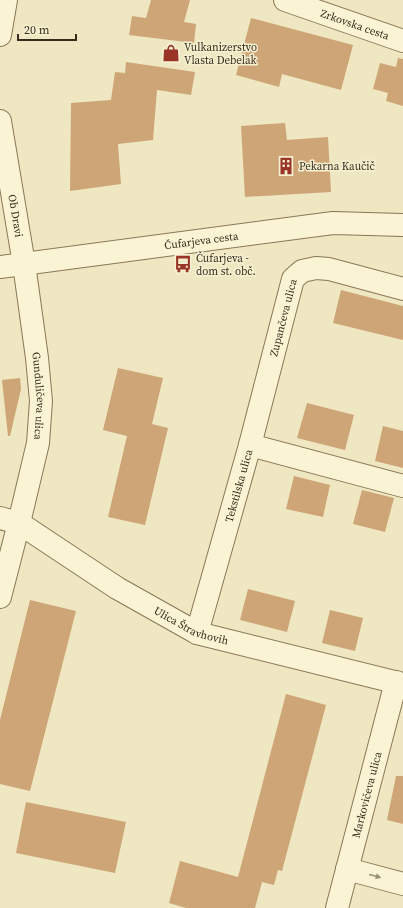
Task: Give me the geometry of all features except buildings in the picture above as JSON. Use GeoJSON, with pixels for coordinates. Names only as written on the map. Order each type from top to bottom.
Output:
{"type":"FeatureCollection","features":[{"type":"Feature","properties":{"kind":"street"},"geometry":{"type":"LineString","coordinates":[[0,35],[6,0]]}},
{"type":"Feature","properties":{"kind":"street","name":"Zrkovska cesta"},"geometry":{"type":"LineString","coordinates":[[285,0],[403,41]]}},
{"type":"Feature","properties":{"kind":"street","name":"Ob Dravi"},"geometry":{"type":"LineString","coordinates":[[0,121],[24,264]]}},
{"type":"Feature","properties":{"kind":"street","name":"Čufarjeva cesta"},"geometry":{"type":"LineString","coordinates":[[0,267],[333,224],[403,224]]}},
{"type":"Feature","properties":{"kind":"street","name":"Gunduličeva ulica"},"geometry":{"type":"LineString","coordinates":[[0,597],[10,521],[38,443],[41,401],[37,358],[24,264]]}},
{"type":"Feature","properties":{"kind":"street","name":"Zupančeva ulica"},"geometry":{"type":"LineString","coordinates":[[250,445],[293,279],[302,272],[316,268],[329,269],[403,289]]}},
{"type":"Feature","properties":{"kind":"street","name":"Tekstilska ulica"},"geometry":{"type":"LineString","coordinates":[[197,633],[250,445],[403,486]]}},
{"type":"Feature","properties":{"kind":"street","name":"Ulica Štravhovih"},"geometry":{"type":"LineString","coordinates":[[10,521],[117,588],[197,633],[399,683]]}},
{"type":"Feature","properties":{"kind":"street","name":"Markovičeva ulica"},"geometry":{"type":"LineString","coordinates":[[337,908],[399,683]]}},
{"type":"Feature","properties":{"kind":"street"},"geometry":{"type":"LineString","coordinates":[[347,869],[403,884]]}},
{"type":"Feature","properties":{"kind":"place","name":"Vulkanizerstvo Vlasta Debelak"},"geometry":{"type":"Point","coordinates":[171,53]}},
{"type":"Feature","properties":{"kind":"place","name":"Pekarna Kaučič"},"geometry":{"type":"Point","coordinates":[286,166]}},
{"type":"Feature","properties":{"kind":"place","name":"Čufarjeva - dom st. obč."},"geometry":{"type":"Point","coordinates":[183,264]}}]}
